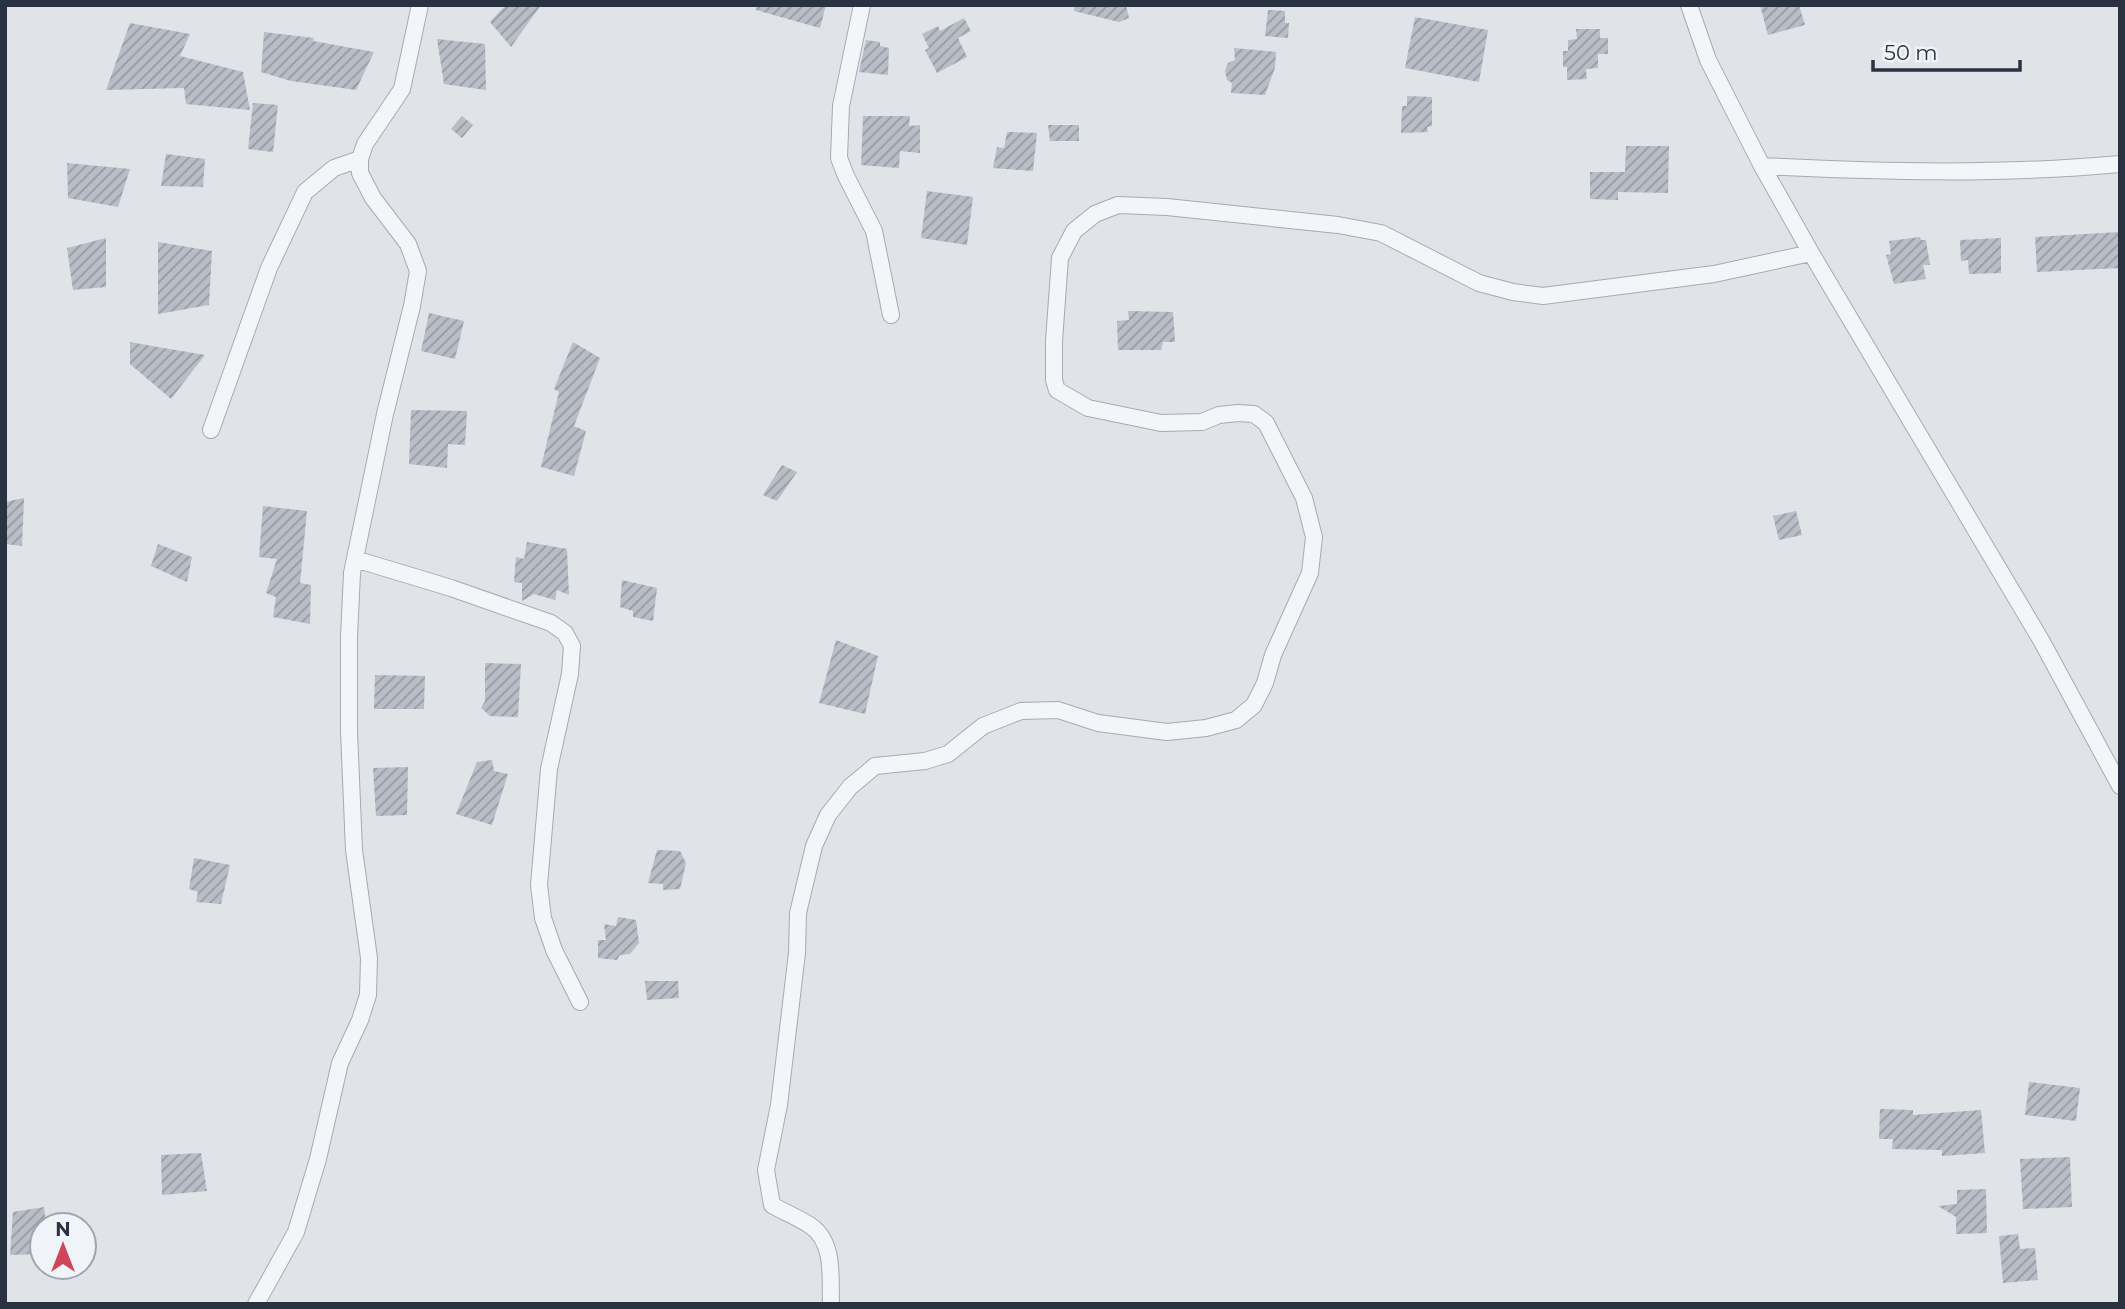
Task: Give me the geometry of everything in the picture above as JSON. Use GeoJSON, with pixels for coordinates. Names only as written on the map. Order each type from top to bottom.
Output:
{"type":"FeatureCollection","features":[{"type":"Feature","properties":{"kind":"street"},"geometry":{"type":"LineString","coordinates":[[256,1304],[296,1232],[318,1158],[340,1063],[360,1020],[368,995],[369,958],[354,850],[349,731],[352,573],[418,271],[408,244],[373,198],[360,173],[360,159],[365,144],[402,89],[420,5]]}},
{"type":"Feature","properties":{"kind":"street"},"geometry":{"type":"LineString","coordinates":[[862,5],[841,106],[839,158],[874,230],[891,315]]}},
{"type":"Feature","properties":{"kind":"street"},"geometry":{"type":"LineString","coordinates":[[1689,5],[1708,60],[1762,166],[2041,640],[2120,786]]}},
{"type":"Feature","properties":{"kind":"street"},"geometry":{"type":"LineString","coordinates":[[211,430],[269,268],[305,192],[334,168],[360,159]]}},
{"type":"Feature","properties":{"kind":"street"},"geometry":{"type":"LineString","coordinates":[[1762,166],[1954,173],[2059,170],[2120,164]]}},
{"type":"Feature","properties":{"kind":"street"},"geometry":{"type":"LineString","coordinates":[[831,1304],[830,1259],[825,1241],[812,1227],[772,1205],[766,1170],[779,1105],[797,953],[798,914],[814,846],[828,814],[850,787],[875,766],[925,761],[948,754],[983,726],[1021,711],[1058,710],[1098,723],[1167,732],[1206,728],[1236,720],[1254,705],[1310,573],[1314,537],[1304,498],[1266,423],[1254,414],[1219,415],[1202,422],[1161,423],[1088,408],[1057,390],[1053,351],[1060,258],[1074,231],[1095,214],[1118,205],[1167,207],[1338,225],[1381,233],[1479,283],[1543,296],[1714,274],[1811,253]]}},
{"type":"Feature","properties":{"kind":"street"},"geometry":{"type":"LineString","coordinates":[[355,559],[451,588],[551,623],[565,633],[572,646],[570,674],[549,769],[539,885],[542,918],[554,950],[580,1002]]}},
{"type":"Feature","properties":{"kind":"building"},"geometry":{"type":"Polygon","coordinates":[[[506,5],[541,5],[511,47],[490,22],[506,5]]]}},
{"type":"Feature","properties":{"kind":"building"},"geometry":{"type":"Polygon","coordinates":[[[756,5],[826,5],[820,28],[756,10],[756,5]]]}},
{"type":"Feature","properties":{"kind":"building"},"geometry":{"type":"Polygon","coordinates":[[[1075,5],[1126,5],[1129,18],[1119,22],[1074,11],[1075,5]]]}},
{"type":"Feature","properties":{"kind":"building"},"geometry":{"type":"Polygon","coordinates":[[[1760,5],[1799,5],[1805,25],[1768,35],[1760,5]]]}},
{"type":"Feature","properties":{"kind":"building"},"geometry":{"type":"Polygon","coordinates":[[[1268,10],[1285,11],[1285,23],[1289,23],[1288,38],[1265,36],[1268,10]]]}},
{"type":"Feature","properties":{"kind":"building"},"geometry":{"type":"Polygon","coordinates":[[[1415,17],[1488,30],[1479,82],[1405,68],[1415,17]]]}},
{"type":"Feature","properties":{"kind":"building"},"geometry":{"type":"Polygon","coordinates":[[[964,18],[971,31],[958,38],[967,57],[937,73],[925,50],[929,48],[922,34],[938,26],[940,31],[964,18]]]}},
{"type":"Feature","properties":{"kind":"building"},"geometry":{"type":"Polygon","coordinates":[[[130,23],[190,34],[180,56],[243,72],[250,110],[186,104],[184,88],[106,90],[130,23]]]}},
{"type":"Feature","properties":{"kind":"building"},"geometry":{"type":"Polygon","coordinates":[[[1576,29],[1600,29],[1600,38],[1608,38],[1608,54],[1598,54],[1598,68],[1586,69],[1587,79],[1567,80],[1567,67],[1563,67],[1563,51],[1568,51],[1568,40],[1577,39],[1576,29]]]}},
{"type":"Feature","properties":{"kind":"building"},"geometry":{"type":"Polygon","coordinates":[[[264,32],[314,38],[313,41],[374,52],[356,90],[291,81],[261,72],[264,32]]]}},
{"type":"Feature","properties":{"kind":"building"},"geometry":{"type":"Polygon","coordinates":[[[437,39],[485,44],[486,90],[444,84],[437,39]]]}},
{"type":"Feature","properties":{"kind":"building"},"geometry":{"type":"Polygon","coordinates":[[[866,40],[880,42],[880,46],[889,48],[888,75],[859,72],[866,40]]]}},
{"type":"Feature","properties":{"kind":"building"},"geometry":{"type":"Polygon","coordinates":[[[1234,48],[1276,52],[1275,68],[1265,95],[1231,93],[1232,83],[1227,80],[1225,71],[1228,63],[1235,60],[1234,48]]]}},
{"type":"Feature","properties":{"kind":"building"},"geometry":{"type":"Polygon","coordinates":[[[1407,96],[1432,97],[1432,126],[1427,127],[1428,132],[1401,133],[1402,106],[1407,106],[1407,96]]]}},
{"type":"Feature","properties":{"kind":"building"},"geometry":{"type":"Polygon","coordinates":[[[253,103],[278,105],[273,152],[248,149],[253,103]]]}},
{"type":"Feature","properties":{"kind":"building"},"geometry":{"type":"Polygon","coordinates":[[[462,116],[473,125],[462,138],[451,129],[462,116]]]}},
{"type":"Feature","properties":{"kind":"building"},"geometry":{"type":"Polygon","coordinates":[[[863,116],[910,116],[909,126],[920,125],[920,153],[900,151],[899,168],[861,165],[863,116]]]}},
{"type":"Feature","properties":{"kind":"building"},"geometry":{"type":"Polygon","coordinates":[[[1048,125],[1079,125],[1079,141],[1050,141],[1048,125]]]}},
{"type":"Feature","properties":{"kind":"building"},"geometry":{"type":"Polygon","coordinates":[[[1007,132],[1037,133],[1033,171],[993,168],[997,147],[1004,148],[1007,132]]]}},
{"type":"Feature","properties":{"kind":"building"},"geometry":{"type":"Polygon","coordinates":[[[1626,146],[1669,146],[1668,193],[1618,192],[1618,200],[1590,199],[1590,172],[1625,172],[1626,146]]]}},
{"type":"Feature","properties":{"kind":"building"},"geometry":{"type":"Polygon","coordinates":[[[166,154],[205,159],[203,187],[161,186],[166,154]]]}},
{"type":"Feature","properties":{"kind":"building"},"geometry":{"type":"Polygon","coordinates":[[[67,163],[130,169],[118,207],[68,198],[67,163]]]}},
{"type":"Feature","properties":{"kind":"building"},"geometry":{"type":"Polygon","coordinates":[[[927,191],[973,197],[967,245],[921,238],[927,191]]]}},
{"type":"Feature","properties":{"kind":"building"},"geometry":{"type":"Polygon","coordinates":[[[2120,232],[2120,268],[2037,272],[2035,237],[2120,232]]]}},
{"type":"Feature","properties":{"kind":"building"},"geometry":{"type":"Polygon","coordinates":[[[1920,237],[1921,240],[1926,240],[1930,265],[1923,265],[1926,279],[1894,284],[1886,255],[1891,254],[1889,241],[1920,237]]]}},
{"type":"Feature","properties":{"kind":"building"},"geometry":{"type":"Polygon","coordinates":[[[106,238],[106,287],[73,290],[67,248],[106,238]]]}},
{"type":"Feature","properties":{"kind":"building"},"geometry":{"type":"Polygon","coordinates":[[[2001,238],[2001,273],[1969,274],[1968,260],[1961,261],[1960,240],[2001,238]]]}},
{"type":"Feature","properties":{"kind":"building"},"geometry":{"type":"Polygon","coordinates":[[[158,242],[212,251],[209,305],[158,314],[158,242]]]}},
{"type":"Feature","properties":{"kind":"building"},"geometry":{"type":"Polygon","coordinates":[[[1128,311],[1173,312],[1175,342],[1163,342],[1161,350],[1118,350],[1117,321],[1129,320],[1128,311]]]}},
{"type":"Feature","properties":{"kind":"building"},"geometry":{"type":"Polygon","coordinates":[[[429,313],[464,321],[455,359],[421,351],[429,313]]]}},
{"type":"Feature","properties":{"kind":"building"},"geometry":{"type":"Polygon","coordinates":[[[130,342],[205,355],[171,399],[130,364],[130,342]]]}},
{"type":"Feature","properties":{"kind":"building"},"geometry":{"type":"Polygon","coordinates":[[[573,342],[600,358],[574,426],[586,431],[574,476],[541,467],[559,392],[554,389],[573,342]]]}},
{"type":"Feature","properties":{"kind":"building"},"geometry":{"type":"Polygon","coordinates":[[[411,410],[467,411],[465,445],[448,444],[447,468],[409,464],[411,410]]]}},
{"type":"Feature","properties":{"kind":"building"},"geometry":{"type":"Polygon","coordinates":[[[782,465],[797,472],[777,501],[763,495],[782,465]]]}},
{"type":"Feature","properties":{"kind":"building"},"geometry":{"type":"Polygon","coordinates":[[[24,498],[22,546],[5,544],[5,502],[24,498]]]}},
{"type":"Feature","properties":{"kind":"building"},"geometry":{"type":"Polygon","coordinates":[[[263,506],[307,511],[300,583],[311,585],[310,624],[273,617],[276,597],[266,593],[277,559],[259,557],[263,506]]]}},
{"type":"Feature","properties":{"kind":"building"},"geometry":{"type":"Polygon","coordinates":[[[1796,511],[1802,535],[1779,540],[1773,516],[1796,511]]]}},
{"type":"Feature","properties":{"kind":"building"},"geometry":{"type":"Polygon","coordinates":[[[527,542],[567,549],[569,595],[557,590],[555,600],[534,594],[522,601],[522,583],[514,582],[516,557],[524,559],[527,542]]]}},
{"type":"Feature","properties":{"kind":"building"},"geometry":{"type":"Polygon","coordinates":[[[158,544],[192,557],[187,582],[151,566],[158,544]]]}},
{"type":"Feature","properties":{"kind":"building"},"geometry":{"type":"Polygon","coordinates":[[[622,580],[657,588],[653,621],[633,617],[633,611],[620,607],[622,580]]]}},
{"type":"Feature","properties":{"kind":"building"},"geometry":{"type":"Polygon","coordinates":[[[836,640],[878,656],[865,714],[819,703],[836,640]]]}},
{"type":"Feature","properties":{"kind":"building"},"geometry":{"type":"Polygon","coordinates":[[[485,663],[521,664],[518,717],[490,716],[481,708],[485,701],[485,663]]]}},
{"type":"Feature","properties":{"kind":"building"},"geometry":{"type":"Polygon","coordinates":[[[375,675],[425,676],[424,709],[374,709],[375,675]]]}},
{"type":"Feature","properties":{"kind":"building"},"geometry":{"type":"Polygon","coordinates":[[[492,760],[494,771],[508,774],[492,825],[456,814],[477,762],[492,760]]]}},
{"type":"Feature","properties":{"kind":"building"},"geometry":{"type":"Polygon","coordinates":[[[408,767],[407,815],[376,816],[373,768],[408,767]]]}},
{"type":"Feature","properties":{"kind":"building"},"geometry":{"type":"Polygon","coordinates":[[[657,850],[680,851],[686,863],[680,889],[663,890],[663,884],[648,883],[657,850]]]}},
{"type":"Feature","properties":{"kind":"building"},"geometry":{"type":"Polygon","coordinates":[[[194,858],[230,865],[221,904],[196,902],[198,892],[189,889],[194,858]]]}},
{"type":"Feature","properties":{"kind":"building"},"geometry":{"type":"Polygon","coordinates":[[[618,917],[636,920],[639,943],[630,954],[620,955],[617,960],[598,958],[598,940],[606,940],[604,924],[616,926],[618,917]]]}},
{"type":"Feature","properties":{"kind":"building"},"geometry":{"type":"Polygon","coordinates":[[[645,981],[678,981],[679,998],[647,1000],[645,981]]]}},
{"type":"Feature","properties":{"kind":"building"},"geometry":{"type":"Polygon","coordinates":[[[2029,1082],[2080,1088],[2076,1121],[2025,1115],[2029,1082]]]}},
{"type":"Feature","properties":{"kind":"building"},"geometry":{"type":"Polygon","coordinates":[[[1880,1109],[1913,1110],[1913,1115],[1981,1110],[1985,1153],[1942,1156],[1942,1150],[1892,1149],[1893,1139],[1879,1139],[1880,1109]]]}},
{"type":"Feature","properties":{"kind":"building"},"geometry":{"type":"Polygon","coordinates":[[[201,1153],[207,1191],[162,1195],[161,1155],[201,1153]]]}},
{"type":"Feature","properties":{"kind":"building"},"geometry":{"type":"Polygon","coordinates":[[[2070,1157],[2072,1207],[2023,1209],[2020,1159],[2070,1157]]]}},
{"type":"Feature","properties":{"kind":"building"},"geometry":{"type":"Polygon","coordinates":[[[1986,1189],[1987,1233],[1956,1234],[1956,1217],[1938,1206],[1957,1204],[1957,1190],[1986,1189]]]}},
{"type":"Feature","properties":{"kind":"building"},"geometry":{"type":"Polygon","coordinates":[[[44,1207],[44,1211],[28,1211],[28,1254],[10,1255],[13,1212],[44,1207]]]}},
{"type":"Feature","properties":{"kind":"building"},"geometry":{"type":"Polygon","coordinates":[[[2018,1234],[2020,1249],[2035,1248],[2038,1280],[2003,1283],[1999,1236],[2018,1234]]]}}]}
